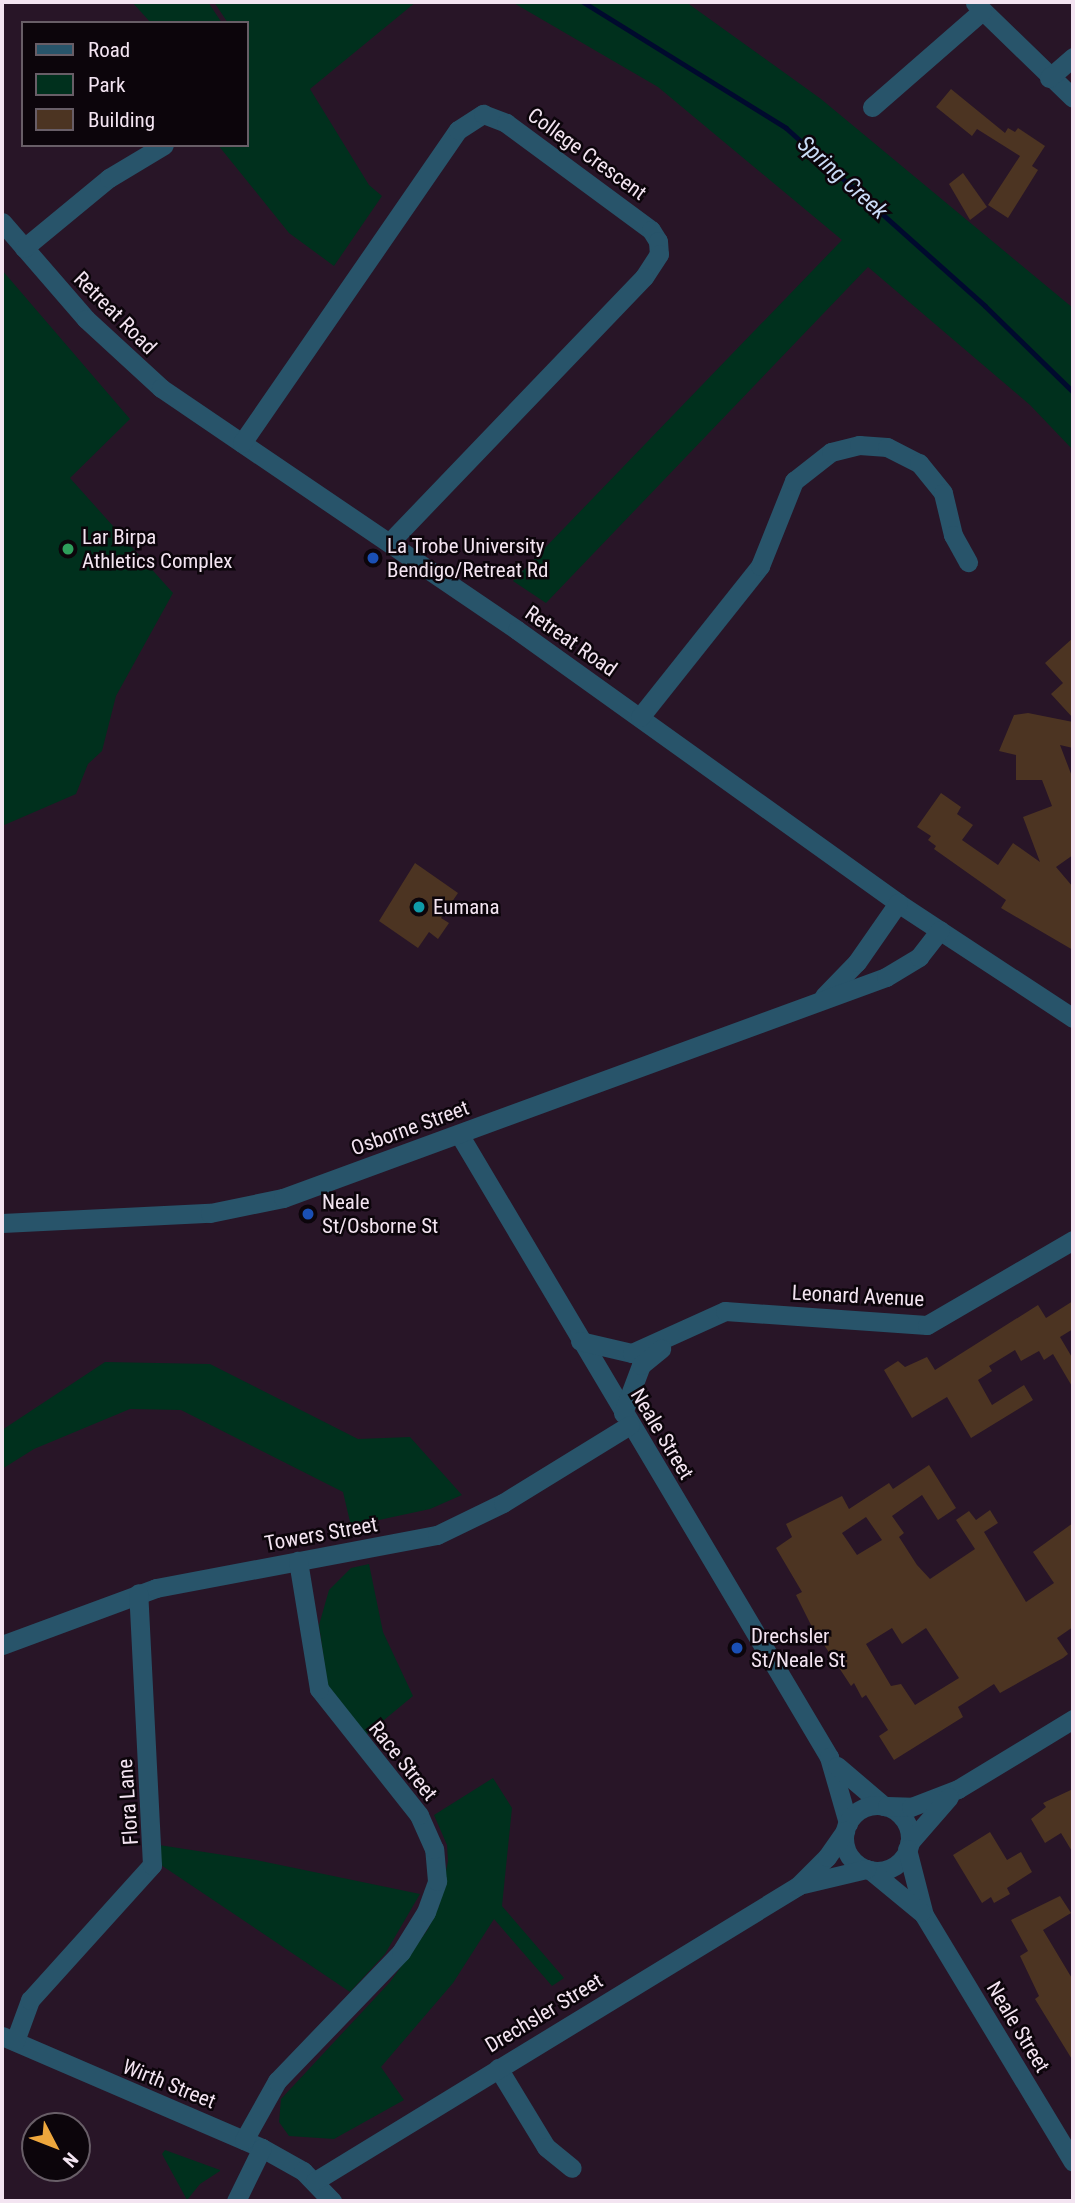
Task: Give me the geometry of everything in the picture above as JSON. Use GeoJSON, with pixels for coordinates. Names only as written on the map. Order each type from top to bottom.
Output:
{"type":"FeatureCollection","features":[{"type":"Feature","properties":{"kind":"street"},"geometry":{"type":"LineString","coordinates":[[872,107],[978,6],[1049,78],[1073,98]]}},
{"type":"Feature","properties":{"kind":"street"},"geometry":{"type":"LineString","coordinates":[[1049,78],[1073,57]]}},
{"type":"Feature","properties":{"kind":"street","name":"College Crescent"},"geometry":{"type":"LineString","coordinates":[[242,443],[458,130],[483,114],[506,123],[651,229],[658,241],[659,254],[645,277],[389,543]]}},
{"type":"Feature","properties":{"kind":"street"},"geometry":{"type":"LineString","coordinates":[[24,248],[109,178],[161,147]]}},
{"type":"Feature","properties":{"kind":"street","name":"Retreat Road"},"geometry":{"type":"LineString","coordinates":[[2,222],[125,358],[242,443],[640,717],[898,903],[1073,1018]]}},
{"type":"Feature","properties":{"kind":"street"},"geometry":{"type":"LineString","coordinates":[[640,717],[760,566],[794,481],[831,452],[880,447],[919,463],[943,493],[953,535],[968,562]]}},
{"type":"Feature","properties":{"kind":"street","name":"Osborne Street"},"geometry":{"type":"LineString","coordinates":[[818,1002],[857,962],[898,903]]}},
{"type":"Feature","properties":{"kind":"street","name":"Osborne Street"},"geometry":{"type":"LineString","coordinates":[[2,1223],[247,1207],[318,1187],[904,968],[940,930]]}},
{"type":"Feature","properties":{"kind":"street","name":"Neale Street"},"geometry":{"type":"LineString","coordinates":[[459,1133],[829,1757],[857,1787],[885,1806]]}},
{"type":"Feature","properties":{"kind":"street","name":"Leonard Avenue"},"geometry":{"type":"LineString","coordinates":[[580,1341],[627,1354],[667,1339],[724,1311],[931,1324],[1073,1240]]}},
{"type":"Feature","properties":{"kind":"street","name":"Leonard Avenue"},"geometry":{"type":"LineString","coordinates":[[627,1419],[641,1365],[667,1339]]}},
{"type":"Feature","properties":{"kind":"street","name":"Towers Street"},"geometry":{"type":"LineString","coordinates":[[2,1646],[138,1593],[298,1561],[417,1541],[455,1528],[627,1419]]}},
{"type":"Feature","properties":{"kind":"street","name":"Race Street"},"geometry":{"type":"LineString","coordinates":[[236,2201],[253,2144],[277,2081],[401,1951],[426,1912],[437,1881],[434,1849],[419,1815],[319,1689],[298,1561]]}},
{"type":"Feature","properties":{"kind":"street","name":"Flora Lane"},"geometry":{"type":"LineString","coordinates":[[8,2039],[30,2000],[152,1865],[138,1593]]}},
{"type":"Feature","properties":{"kind":"street"},"geometry":{"type":"LineString","coordinates":[[958,1789],[927,1818],[893,1866],[868,1869],[851,1858],[846,1827],[860,1810],[885,1806],[911,1807],[958,1789],[1073,1718]]}},
{"type":"Feature","properties":{"kind":"street","name":"Neale Street"},"geometry":{"type":"LineString","coordinates":[[829,1757],[846,1827]]}},
{"type":"Feature","properties":{"kind":"street"},"geometry":{"type":"LineString","coordinates":[[885,1806],[907,1824],[908,1846]]}},
{"type":"Feature","properties":{"kind":"street","name":"Drechsler Street"},"geometry":{"type":"LineString","coordinates":[[315,2181],[798,1886],[827,1857],[846,1827]]}},
{"type":"Feature","properties":{"kind":"street","name":"Neale Street"},"geometry":{"type":"LineString","coordinates":[[908,1846],[924,1915],[1073,2162]]}},
{"type":"Feature","properties":{"kind":"street","name":"Neale Street"},"geometry":{"type":"LineString","coordinates":[[868,1869],[924,1915]]}},
{"type":"Feature","properties":{"kind":"street","name":"Drechsler Street"},"geometry":{"type":"LineString","coordinates":[[798,1886],[868,1869]]}},
{"type":"Feature","properties":{"kind":"street","name":"Wirth Street"},"geometry":{"type":"LineString","coordinates":[[8,2039],[253,2144],[315,2181],[331,2201]]}},
{"type":"Feature","properties":{"kind":"street"},"geometry":{"type":"LineString","coordinates":[[498,2068],[546,2147],[572,2168]]}},
{"type":"Feature","properties":{"kind":"green space"},"geometry":{"type":"Polygon","coordinates":[[[132,2],[208,2],[221,21],[149,21],[132,2]]]}},
{"type":"Feature","properties":{"kind":"green space"},"geometry":{"type":"Polygon","coordinates":[[[214,2],[416,2],[310,89],[369,185],[382,196],[334,266],[289,233],[220,147],[248,147],[248,21],[227,21],[214,2]]]}},
{"type":"Feature","properties":{"kind":"green space"},"geometry":{"type":"Polygon","coordinates":[[[512,2],[686,2],[821,99],[1073,308],[1073,450],[1030,405],[868,267],[546,603],[513,581],[842,240],[658,87],[512,2]]]}},
{"type":"Feature","properties":{"kind":"green space","name":"Lar Birpa Athletics Complex"},"geometry":{"type":"Polygon","coordinates":[[[2,270],[130,419],[70,478],[173,593],[116,696],[102,751],[88,764],[76,794],[2,826],[2,270]]]}},
{"type":"Feature","properties":{"kind":"green space"},"geometry":{"type":"Polygon","coordinates":[[[105,1362],[210,1364],[358,1439],[410,1437],[462,1495],[430,1509],[351,1526],[343,1492],[181,1410],[130,1409],[34,1449],[2,1469],[2,1430],[105,1362]]]}},
{"type":"Feature","properties":{"kind":"green space"},"geometry":{"type":"Polygon","coordinates":[[[369,1564],[383,1632],[413,1696],[366,1735],[328,1688],[319,1625],[329,1590],[351,1568],[369,1564]]]}},
{"type":"Feature","properties":{"kind":"green space"},"geometry":{"type":"Polygon","coordinates":[[[493,1778],[512,1808],[502,1906],[564,1978],[552,1986],[494,1919],[453,1983],[381,2067],[404,2100],[334,2139],[289,2136],[279,2122],[281,2099],[390,1982],[428,1929],[439,1906],[448,1861],[447,1845],[434,1815],[493,1778]]]}},
{"type":"Feature","properties":{"kind":"green space"},"geometry":{"type":"Polygon","coordinates":[[[159,1845],[256,1860],[420,1894],[385,1954],[350,1992],[158,1863],[159,1845]]]}},
{"type":"Feature","properties":{"kind":"green space"},"geometry":{"type":"Polygon","coordinates":[[[165,2150],[220,2171],[200,2184],[187,2200],[162,2154],[165,2150]]]}},
{"type":"Feature","properties":{"kind":"building"},"geometry":{"type":"Polygon","coordinates":[[[951,89],[1005,133],[1008,128],[1015,132],[1018,128],[1045,146],[1032,166],[1038,170],[1008,218],[988,205],[1020,156],[977,129],[972,136],[936,107],[951,89]]]}},
{"type":"Feature","properties":{"kind":"building"},"geometry":{"type":"Polygon","coordinates":[[[963,173],[987,207],[970,220],[949,184],[963,173]]]}},
{"type":"Feature","properties":{"kind":"building"},"geometry":{"type":"Polygon","coordinates":[[[1073,638],[1073,718],[1051,694],[1063,683],[1045,663],[1073,638]]]}},
{"type":"Feature","properties":{"kind":"building"},"geometry":{"type":"Polygon","coordinates":[[[1028,713],[1073,722],[1073,748],[1060,745],[1073,779],[1073,855],[1056,867],[1073,887],[1073,950],[1001,908],[1006,900],[934,849],[936,846],[928,840],[931,836],[917,827],[941,793],[961,807],[957,814],[973,825],[962,840],[998,865],[1013,843],[1040,862],[1023,817],[1052,806],[1042,780],[1016,780],[1016,755],[999,751],[1014,715],[1028,713]]]}},
{"type":"Feature","properties":{"kind":"building","name":"Eumana"},"geometry":{"type":"Polygon","coordinates":[[[415,863],[458,893],[441,918],[449,923],[438,939],[429,932],[418,948],[379,921],[415,863]]]}},
{"type":"Feature","properties":{"kind":"building"},"geometry":{"type":"Polygon","coordinates":[[[1073,1301],[1073,1329],[1060,1337],[1073,1359],[1073,1388],[1053,1354],[1044,1360],[1039,1351],[1021,1361],[1015,1350],[989,1366],[992,1371],[978,1380],[992,1405],[1024,1385],[1033,1400],[971,1438],[947,1397],[912,1418],[884,1370],[898,1361],[905,1367],[927,1357],[935,1370],[1038,1305],[1046,1318],[1073,1301]]]}},
{"type":"Feature","properties":{"kind":"building"},"geometry":{"type":"Polygon","coordinates":[[[929,1465],[956,1508],[938,1520],[922,1495],[892,1516],[904,1533],[899,1537],[917,1565],[930,1579],[975,1549],[956,1520],[969,1511],[976,1520],[990,1510],[998,1523],[984,1532],[1026,1602],[1054,1583],[1033,1552],[1073,1523],[1073,1627],[1057,1638],[1068,1654],[1000,1693],[994,1684],[958,1707],[963,1717],[894,1760],[879,1736],[888,1730],[866,1695],[862,1698],[854,1683],[851,1686],[811,1625],[796,1595],[802,1592],[776,1548],[792,1537],[786,1524],[842,1496],[849,1509],[889,1483],[893,1489],[929,1465]],[[866,1517],[842,1533],[857,1555],[882,1540],[866,1517]],[[892,1628],[866,1644],[891,1686],[901,1684],[915,1705],[959,1678],[926,1628],[902,1644],[892,1628]]]}},
{"type":"Feature","properties":{"kind":"building"},"geometry":{"type":"Polygon","coordinates":[[[1073,1789],[1073,1853],[1061,1833],[1045,1843],[1031,1819],[1046,1807],[1043,1803],[1073,1789]]]}},
{"type":"Feature","properties":{"kind":"building"},"geometry":{"type":"Polygon","coordinates":[[[990,1832],[1007,1860],[1021,1852],[1032,1872],[1007,1888],[1010,1894],[994,1903],[991,1897],[982,1903],[953,1855],[990,1832]]]}},
{"type":"Feature","properties":{"kind":"building"},"geometry":{"type":"Polygon","coordinates":[[[1060,1896],[1071,1913],[1043,1930],[1073,1980],[1073,2061],[1035,1999],[1039,1996],[1020,1956],[1028,1951],[1011,1920],[1060,1896]]]}},
{"type":"Feature","properties":{"kind":"waterway","name":"Spring Creek"},"geometry":{"type":"LineString","coordinates":[[583,2],[786,128],[985,306],[1073,392]]}},
{"type":"Feature","properties":{"kind":"place","name":"Lar Birpa Athletics Complex"},"geometry":{"type":"Point","coordinates":[68,549]}},
{"type":"Feature","properties":{"kind":"place","name":"La Trobe University Bendigo/Retreat Rd"},"geometry":{"type":"Point","coordinates":[373,558]}},
{"type":"Feature","properties":{"kind":"place","name":"Eumana"},"geometry":{"type":"Point","coordinates":[419,907]}},
{"type":"Feature","properties":{"kind":"place","name":"Neale St/Osborne St"},"geometry":{"type":"Point","coordinates":[308,1214]}},
{"type":"Feature","properties":{"kind":"place","name":"Drechsler St/Neale St"},"geometry":{"type":"Point","coordinates":[737,1648]}}]}
